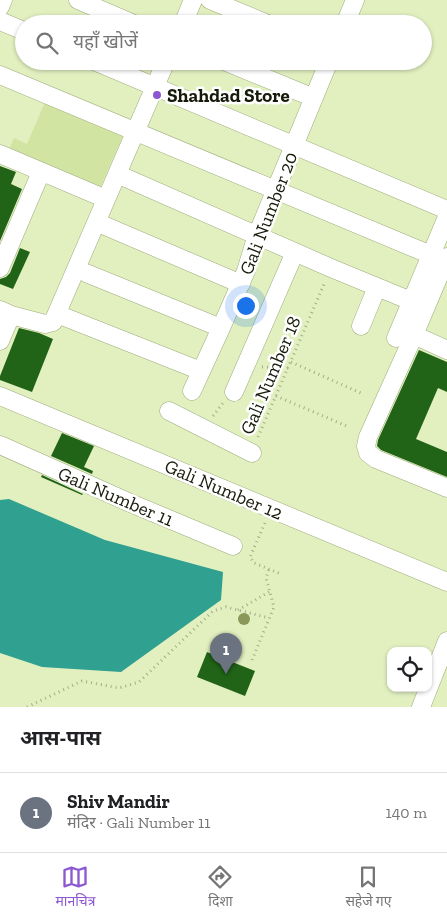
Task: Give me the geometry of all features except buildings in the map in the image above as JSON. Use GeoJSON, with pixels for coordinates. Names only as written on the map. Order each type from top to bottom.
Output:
{"type":"FeatureCollection","features":[{"type":"Feature","properties":{"kind":"street"},"geometry":{"type":"LineString","coordinates":[[0,7],[3,0]]}},
{"type":"Feature","properties":{"kind":"street"},"geometry":{"type":"LineString","coordinates":[[78,0],[113,15]]}},
{"type":"Feature","properties":{"kind":"street"},"geometry":{"type":"LineString","coordinates":[[187,15],[193,0]]}},
{"type":"Feature","properties":{"kind":"street"},"geometry":{"type":"LineString","coordinates":[[210,0],[246,15]]}},
{"type":"Feature","properties":{"kind":"street"},"geometry":{"type":"LineString","coordinates":[[349,15],[355,0]]}},
{"type":"Feature","properties":{"kind":"street"},"geometry":{"type":"LineString","coordinates":[[0,21],[15,27]]}},
{"type":"Feature","properties":{"kind":"street"},"geometry":{"type":"LineString","coordinates":[[115,70],[447,210]]}},
{"type":"Feature","properties":{"kind":"street"},"geometry":{"type":"LineString","coordinates":[[0,341],[6,312],[45,324],[53,322],[162,70]]}},
{"type":"Feature","properties":{"kind":"street"},"geometry":{"type":"LineString","coordinates":[[246,70],[314,98]]}},
{"type":"Feature","properties":{"kind":"street","name":"Gali Number 20"},"geometry":{"type":"LineString","coordinates":[[192,391],[222,328],[246,271],[257,235],[325,70]]}},
{"type":"Feature","properties":{"kind":"street"},"geometry":{"type":"LineString","coordinates":[[0,75],[439,256]]}},
{"type":"Feature","properties":{"kind":"street"},"geometry":{"type":"LineString","coordinates":[[1,157],[106,199]]}},
{"type":"Feature","properties":{"kind":"street"},"geometry":{"type":"LineString","coordinates":[[0,268],[40,172]]}},
{"type":"Feature","properties":{"kind":"street"},"geometry":{"type":"LineString","coordinates":[[117,174],[331,268],[412,301]]}},
{"type":"Feature","properties":{"kind":"street"},"geometry":{"type":"LineString","coordinates":[[447,217],[439,256],[414,334],[368,437],[366,446],[368,453],[376,459],[447,488]]}},
{"type":"Feature","properties":{"kind":"street"},"geometry":{"type":"LineString","coordinates":[[103,225],[240,284]]}},
{"type":"Feature","properties":{"kind":"street"},"geometry":{"type":"LineString","coordinates":[[234,392],[295,252]]}},
{"type":"Feature","properties":{"kind":"street"},"geometry":{"type":"LineString","coordinates":[[396,338],[412,301],[439,256]]}},
{"type":"Feature","properties":{"kind":"street"},"geometry":{"type":"LineString","coordinates":[[86,273],[222,328]]}},
{"type":"Feature","properties":{"kind":"street"},"geometry":{"type":"LineString","coordinates":[[361,326],[377,287]]}},
{"type":"Feature","properties":{"kind":"street"},"geometry":{"type":"LineString","coordinates":[[57,314],[201,371]]}},
{"type":"Feature","properties":{"kind":"street"},"geometry":{"type":"LineString","coordinates":[[414,334],[447,350]]}},
{"type":"Feature","properties":{"kind":"street","name":"Gali Number 12"},"geometry":{"type":"LineString","coordinates":[[0,396],[447,582]]}},
{"type":"Feature","properties":{"kind":"street"},"geometry":{"type":"LineString","coordinates":[[169,411],[252,453]]}},
{"type":"Feature","properties":{"kind":"street","name":"Gali Number 11"},"geometry":{"type":"LineString","coordinates":[[0,445],[233,546]]}},
{"type":"Feature","properties":{"kind":"street"},"geometry":{"type":"LineString","coordinates":[[421,707],[447,641]]}},
{"type":"Feature","properties":{"kind":"path","name":"Gali Number 18"},"geometry":{"type":"LineString","coordinates":[[252,453],[331,268]]}},
{"type":"Feature","properties":{"kind":"path"},"geometry":{"type":"LineString","coordinates":[[291,362],[363,394]]}},
{"type":"Feature","properties":{"kind":"path"},"geometry":{"type":"LineString","coordinates":[[245,367],[288,368]]}},
{"type":"Feature","properties":{"kind":"path"},"geometry":{"type":"LineString","coordinates":[[205,430],[217,410],[234,392]]}},
{"type":"Feature","properties":{"kind":"path"},"geometry":{"type":"LineString","coordinates":[[276,396],[349,427]]}},
{"type":"Feature","properties":{"kind":"path"},"geometry":{"type":"LineString","coordinates":[[271,509],[250,557],[254,563],[281,574]]}},
{"type":"Feature","properties":{"kind":"path"},"geometry":{"type":"LineString","coordinates":[[252,660],[274,607],[266,578],[269,569]]}},
{"type":"Feature","properties":{"kind":"path"},"geometry":{"type":"LineString","coordinates":[[238,610],[269,592]]}},
{"type":"Feature","properties":{"kind":"path"},"geometry":{"type":"LineString","coordinates":[[27,707],[82,681],[119,688],[139,682],[212,611],[226,607],[269,618]]}},
{"type":"Feature","properties":{"kind":"green space"},"geometry":{"type":"Polygon","coordinates":[[[46,100],[124,133],[99,190],[8,152],[14,138],[27,144],[46,100]]]}},
{"type":"Feature","properties":{"kind":"water"},"geometry":{"type":"Polygon","coordinates":[[[9,499],[105,540],[223,572],[221,600],[121,672],[42,667],[0,653],[0,500],[9,499]]]}},
{"type":"Feature","properties":{"kind":"place","name":"Shahdad Store"},"geometry":{"type":"Point","coordinates":[157,95]}},
{"type":"Feature","properties":{"kind":"place","name":"Shiv Mandir"},"geometry":{"type":"Point","coordinates":[226,674]}}]}
